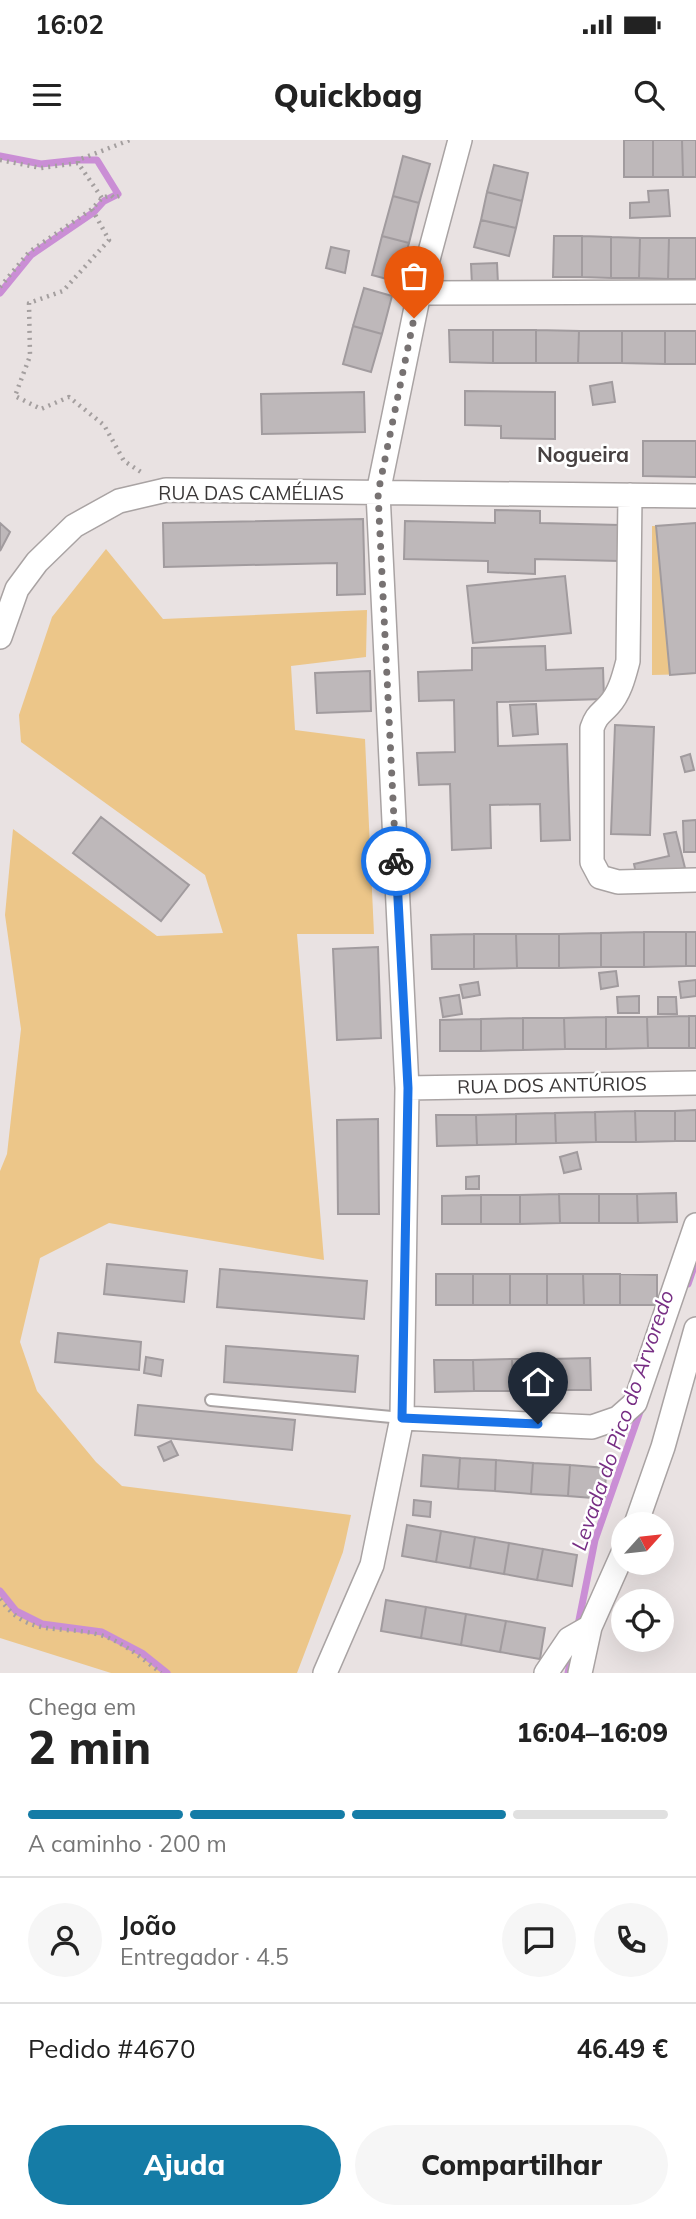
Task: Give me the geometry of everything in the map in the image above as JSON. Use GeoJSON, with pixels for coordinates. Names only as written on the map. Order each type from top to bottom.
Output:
{"type":"FeatureCollection","features":[{"type":"Feature","properties":{"kind":"street"},"geometry":{"type":"LineString","coordinates":[[325,1673],[372,1565],[402,1418],[408,1088],[378,493],[419,293],[460,140]]}},
{"type":"Feature","properties":{"kind":"street"},"geometry":{"type":"LineString","coordinates":[[419,293],[696,292]]}},
{"type":"Feature","properties":{"kind":"street","name":"RUA DAS CAMÉLIAS"},"geometry":{"type":"LineString","coordinates":[[0,637],[17,589],[37,562],[74,526],[119,501],[166,490],[696,496]]}},
{"type":"Feature","properties":{"kind":"street"},"geometry":{"type":"LineString","coordinates":[[631,495],[628,661],[622,683],[610,704],[597,715],[592,728],[592,862],[600,877],[618,882],[696,880]]}},
{"type":"Feature","properties":{"kind":"street","name":"RUA DOS ANTÚRIOS"},"geometry":{"type":"LineString","coordinates":[[408,1088],[696,1083]]}},
{"type":"Feature","properties":{"kind":"street"},"geometry":{"type":"LineString","coordinates":[[402,1418],[592,1426],[618,1418],[635,1403],[696,1225]]}},
{"type":"Feature","properties":{"kind":"street"},"geometry":{"type":"LineString","coordinates":[[640,1512],[663,1447],[696,1329]]}},
{"type":"Feature","properties":{"kind":"street"},"geometry":{"type":"LineString","coordinates":[[580,1673],[590,1627],[613,1575]]}},
{"type":"Feature","properties":{"kind":"street"},"geometry":{"type":"LineString","coordinates":[[546,1673],[569,1639],[590,1627]]}},
{"type":"Feature","properties":{"kind":"lane"},"geometry":{"type":"LineString","coordinates":[[211,1400],[402,1418]]}},
{"type":"Feature","properties":{"kind":"path"},"geometry":{"type":"LineString","coordinates":[[0,160],[41,168],[78,163],[78,160],[130,140]]}},
{"type":"Feature","properties":{"kind":"path"},"geometry":{"type":"LineString","coordinates":[[78,163],[102,198]]}},
{"type":"Feature","properties":{"kind":"path"},"geometry":{"type":"LineString","coordinates":[[0,287],[29,252],[92,209],[102,198],[118,196]]}},
{"type":"Feature","properties":{"kind":"path"},"geometry":{"type":"LineString","coordinates":[[92,209],[109,240],[63,291],[29,303],[30,356],[15,396],[41,409],[69,397],[104,425],[124,461],[166,490]]}},
{"type":"Feature","properties":{"kind":"path"},"geometry":{"type":"LineString","coordinates":[[0,1599],[10,1613],[39,1627],[101,1635],[136,1654],[160,1673]]}},
{"type":"Feature","properties":{"kind":"shaded area"},"geometry":{"type":"Polygon","coordinates":[[[652,526],[696,526],[696,674],[652,675],[652,526]]]}},
{"type":"Feature","properties":{"kind":"shaded area"},"geometry":{"type":"Polygon","coordinates":[[[106,549],[163,619],[367,610],[366,657],[291,666],[295,730],[365,739],[374,934],[297,934],[324,1260],[109,1223],[40,1258],[20,1342],[37,1391],[96,1462],[122,1486],[351,1515],[343,1552],[297,1673],[111,1673],[0,1638],[0,1171],[7,1154],[21,1029],[5,915],[13,829],[157,936],[223,933],[205,875],[21,742],[19,715],[52,617],[106,549]]]}},
{"type":"Feature","properties":{"kind":"building"},"geometry":{"type":"Polygon","coordinates":[[[624,140],[653,140],[653,177],[624,177],[624,140]]]}},
{"type":"Feature","properties":{"kind":"building"},"geometry":{"type":"Polygon","coordinates":[[[653,140],[682,140],[683,177],[653,177],[653,140]]]}},
{"type":"Feature","properties":{"kind":"building"},"geometry":{"type":"Polygon","coordinates":[[[682,140],[696,140],[696,177],[683,177],[682,140]]]}},
{"type":"Feature","properties":{"kind":"building"},"geometry":{"type":"Polygon","coordinates":[[[403,156],[430,164],[419,203],[393,196],[403,156]]]}},
{"type":"Feature","properties":{"kind":"building"},"geometry":{"type":"Polygon","coordinates":[[[494,165],[528,173],[522,201],[487,192],[494,165]]]}},
{"type":"Feature","properties":{"kind":"building"},"geometry":{"type":"Polygon","coordinates":[[[668,190],[670,216],[630,218],[630,203],[649,202],[648,191],[668,190]]]}},
{"type":"Feature","properties":{"kind":"building"},"geometry":{"type":"Polygon","coordinates":[[[487,192],[522,201],[516,228],[481,220],[487,192]]]}},
{"type":"Feature","properties":{"kind":"building"},"geometry":{"type":"Polygon","coordinates":[[[393,196],[419,203],[409,243],[382,236],[393,196]]]}},
{"type":"Feature","properties":{"kind":"building"},"geometry":{"type":"Polygon","coordinates":[[[481,220],[516,228],[509,256],[474,247],[481,220]]]}},
{"type":"Feature","properties":{"kind":"building"},"geometry":{"type":"Polygon","coordinates":[[[382,236],[409,243],[398,282],[372,275],[382,236]]]}},
{"type":"Feature","properties":{"kind":"building"},"geometry":{"type":"Polygon","coordinates":[[[554,236],[582,236],[582,277],[553,277],[554,236]]]}},
{"type":"Feature","properties":{"kind":"building"},"geometry":{"type":"Polygon","coordinates":[[[582,236],[611,237],[611,278],[582,277],[582,236]]]}},
{"type":"Feature","properties":{"kind":"building"},"geometry":{"type":"Polygon","coordinates":[[[611,237],[640,238],[639,278],[611,278],[611,237]]]}},
{"type":"Feature","properties":{"kind":"building"},"geometry":{"type":"Polygon","coordinates":[[[640,238],[669,238],[668,279],[639,278],[640,238]]]}},
{"type":"Feature","properties":{"kind":"building"},"geometry":{"type":"Polygon","coordinates":[[[669,238],[696,238],[696,279],[668,279],[669,238]]]}},
{"type":"Feature","properties":{"kind":"building"},"geometry":{"type":"Polygon","coordinates":[[[331,247],[349,251],[345,273],[326,268],[331,247]]]}},
{"type":"Feature","properties":{"kind":"building"},"geometry":{"type":"Polygon","coordinates":[[[497,263],[498,284],[472,285],[471,264],[497,263]]]}},
{"type":"Feature","properties":{"kind":"building"},"geometry":{"type":"Polygon","coordinates":[[[364,288],[392,296],[382,334],[353,326],[364,288]]]}},
{"type":"Feature","properties":{"kind":"building"},"geometry":{"type":"Polygon","coordinates":[[[353,326],[382,334],[371,372],[343,364],[353,326]]]}},
{"type":"Feature","properties":{"kind":"building"},"geometry":{"type":"Polygon","coordinates":[[[449,330],[493,330],[493,363],[450,362],[449,330]]]}},
{"type":"Feature","properties":{"kind":"building"},"geometry":{"type":"Polygon","coordinates":[[[493,330],[536,330],[536,363],[493,363],[493,330]]]}},
{"type":"Feature","properties":{"kind":"building"},"geometry":{"type":"Polygon","coordinates":[[[536,330],[579,331],[578,363],[536,363],[536,330]]]}},
{"type":"Feature","properties":{"kind":"building"},"geometry":{"type":"Polygon","coordinates":[[[579,331],[622,331],[622,363],[578,363],[579,331]]]}},
{"type":"Feature","properties":{"kind":"building"},"geometry":{"type":"Polygon","coordinates":[[[622,331],[665,331],[665,364],[622,363],[622,331]]]}},
{"type":"Feature","properties":{"kind":"building"},"geometry":{"type":"Polygon","coordinates":[[[665,331],[696,331],[696,364],[665,364],[665,331]]]}},
{"type":"Feature","properties":{"kind":"building"},"geometry":{"type":"Polygon","coordinates":[[[612,382],[615,402],[593,405],[590,386],[612,382]]]}},
{"type":"Feature","properties":{"kind":"building"},"geometry":{"type":"Polygon","coordinates":[[[465,391],[555,392],[555,439],[501,438],[501,426],[465,425],[465,391]]]}},
{"type":"Feature","properties":{"kind":"building"},"geometry":{"type":"Polygon","coordinates":[[[364,392],[365,432],[262,434],[261,394],[364,392]]]}},
{"type":"Feature","properties":{"kind":"building"},"geometry":{"type":"Polygon","coordinates":[[[643,441],[696,441],[696,477],[643,476],[643,441]]]}},
{"type":"Feature","properties":{"kind":"building"},"geometry":{"type":"Polygon","coordinates":[[[495,510],[540,511],[540,523],[619,525],[619,561],[535,559],[535,574],[488,572],[488,561],[404,559],[405,521],[495,523],[495,510]]]}},
{"type":"Feature","properties":{"kind":"building"},"geometry":{"type":"Polygon","coordinates":[[[363,519],[365,594],[337,595],[337,563],[164,567],[163,523],[363,519]]]}},
{"type":"Feature","properties":{"kind":"building"},"geometry":{"type":"Polygon","coordinates":[[[0,523],[10,532],[0,551],[0,523]]]}},
{"type":"Feature","properties":{"kind":"building"},"geometry":{"type":"Polygon","coordinates":[[[696,523],[696,673],[670,675],[656,526],[696,523]]]}},
{"type":"Feature","properties":{"kind":"building"},"geometry":{"type":"Polygon","coordinates":[[[565,576],[571,633],[473,643],[467,586],[565,576]]]}},
{"type":"Feature","properties":{"kind":"building"},"geometry":{"type":"Polygon","coordinates":[[[545,646],[546,670],[603,668],[604,699],[497,702],[498,746],[567,744],[570,840],[541,841],[540,804],[490,805],[491,848],[452,850],[450,784],[419,785],[417,753],[455,752],[454,700],[419,701],[418,672],[472,670],[472,648],[545,646]]]}},
{"type":"Feature","properties":{"kind":"building"},"geometry":{"type":"Polygon","coordinates":[[[370,671],[371,711],[317,713],[315,673],[370,671]]]}},
{"type":"Feature","properties":{"kind":"building"},"geometry":{"type":"Polygon","coordinates":[[[536,704],[538,734],[513,736],[510,705],[536,704]]]}},
{"type":"Feature","properties":{"kind":"building"},"geometry":{"type":"Polygon","coordinates":[[[615,725],[654,727],[650,835],[611,834],[615,725]]]}},
{"type":"Feature","properties":{"kind":"building"},"geometry":{"type":"Polygon","coordinates":[[[690,754],[694,770],[685,772],[681,757],[690,754]]]}},
{"type":"Feature","properties":{"kind":"building"},"geometry":{"type":"Polygon","coordinates":[[[101,817],[189,885],[161,921],[73,853],[101,817]]]}},
{"type":"Feature","properties":{"kind":"building"},"geometry":{"type":"Polygon","coordinates":[[[696,820],[696,852],[684,852],[683,821],[696,820]]]}},
{"type":"Feature","properties":{"kind":"building"},"geometry":{"type":"Polygon","coordinates":[[[676,832],[685,868],[637,878],[634,864],[669,856],[664,834],[676,832]]]}},
{"type":"Feature","properties":{"kind":"building"},"geometry":{"type":"Polygon","coordinates":[[[644,932],[686,932],[686,966],[644,967],[644,932]]]}},
{"type":"Feature","properties":{"kind":"building"},"geometry":{"type":"Polygon","coordinates":[[[644,932],[644,967],[601,967],[601,933],[644,932]]]}},
{"type":"Feature","properties":{"kind":"building"},"geometry":{"type":"Polygon","coordinates":[[[686,932],[696,932],[696,966],[686,966],[686,932]]]}},
{"type":"Feature","properties":{"kind":"building"},"geometry":{"type":"Polygon","coordinates":[[[601,933],[601,967],[559,968],[559,934],[601,933]]]}},
{"type":"Feature","properties":{"kind":"building"},"geometry":{"type":"Polygon","coordinates":[[[474,934],[474,969],[432,969],[431,935],[474,934]]]}},
{"type":"Feature","properties":{"kind":"building"},"geometry":{"type":"Polygon","coordinates":[[[474,934],[516,934],[517,968],[474,969],[474,934]]]}},
{"type":"Feature","properties":{"kind":"building"},"geometry":{"type":"Polygon","coordinates":[[[516,934],[559,934],[559,968],[517,968],[516,934]]]}},
{"type":"Feature","properties":{"kind":"building"},"geometry":{"type":"Polygon","coordinates":[[[378,947],[381,1038],[337,1040],[333,949],[378,947]]]}},
{"type":"Feature","properties":{"kind":"building"},"geometry":{"type":"Polygon","coordinates":[[[616,971],[618,986],[601,989],[599,973],[616,971]]]}},
{"type":"Feature","properties":{"kind":"building"},"geometry":{"type":"Polygon","coordinates":[[[696,980],[696,996],[681,998],[679,982],[696,980]]]}},
{"type":"Feature","properties":{"kind":"building"},"geometry":{"type":"Polygon","coordinates":[[[478,982],[480,995],[463,998],[460,985],[478,982]]]}},
{"type":"Feature","properties":{"kind":"building"},"geometry":{"type":"Polygon","coordinates":[[[459,995],[462,1014],[443,1017],[440,998],[459,995]]]}},
{"type":"Feature","properties":{"kind":"building"},"geometry":{"type":"Polygon","coordinates":[[[639,996],[639,1013],[618,1013],[617,997],[639,996]]]}},
{"type":"Feature","properties":{"kind":"building"},"geometry":{"type":"Polygon","coordinates":[[[658,997],[676,997],[677,1014],[658,1014],[658,997]]]}},
{"type":"Feature","properties":{"kind":"building"},"geometry":{"type":"Polygon","coordinates":[[[689,1016],[689,1048],[648,1048],[647,1017],[689,1016]]]}},
{"type":"Feature","properties":{"kind":"building"},"geometry":{"type":"Polygon","coordinates":[[[689,1016],[696,1016],[696,1048],[689,1048],[689,1016]]]}},
{"type":"Feature","properties":{"kind":"building"},"geometry":{"type":"Polygon","coordinates":[[[606,1017],[647,1017],[648,1048],[606,1049],[606,1017]]]}},
{"type":"Feature","properties":{"kind":"building"},"geometry":{"type":"Polygon","coordinates":[[[606,1017],[606,1049],[565,1049],[564,1018],[606,1017]]]}},
{"type":"Feature","properties":{"kind":"building"},"geometry":{"type":"Polygon","coordinates":[[[523,1018],[564,1018],[565,1049],[523,1050],[523,1018]]]}},
{"type":"Feature","properties":{"kind":"building"},"geometry":{"type":"Polygon","coordinates":[[[523,1018],[523,1050],[481,1051],[481,1019],[523,1018]]]}},
{"type":"Feature","properties":{"kind":"building"},"geometry":{"type":"Polygon","coordinates":[[[481,1019],[481,1051],[440,1051],[440,1020],[481,1019]]]}},
{"type":"Feature","properties":{"kind":"building"},"geometry":{"type":"Polygon","coordinates":[[[696,1110],[696,1141],[675,1141],[675,1111],[696,1110]]]}},
{"type":"Feature","properties":{"kind":"building"},"geometry":{"type":"Polygon","coordinates":[[[635,1111],[636,1142],[596,1142],[595,1112],[635,1111]]]}},
{"type":"Feature","properties":{"kind":"building"},"geometry":{"type":"Polygon","coordinates":[[[635,1111],[675,1111],[675,1141],[636,1142],[635,1111]]]}},
{"type":"Feature","properties":{"kind":"building"},"geometry":{"type":"Polygon","coordinates":[[[595,1112],[596,1142],[556,1143],[555,1113],[595,1112]]]}},
{"type":"Feature","properties":{"kind":"building"},"geometry":{"type":"Polygon","coordinates":[[[555,1113],[556,1143],[516,1144],[516,1114],[555,1113]]]}},
{"type":"Feature","properties":{"kind":"building"},"geometry":{"type":"Polygon","coordinates":[[[516,1114],[516,1144],[477,1145],[476,1115],[516,1114]]]}},
{"type":"Feature","properties":{"kind":"building"},"geometry":{"type":"Polygon","coordinates":[[[436,1115],[476,1115],[477,1145],[437,1146],[436,1115]]]}},
{"type":"Feature","properties":{"kind":"building"},"geometry":{"type":"Polygon","coordinates":[[[378,1119],[379,1214],[338,1214],[337,1120],[378,1119]]]}},
{"type":"Feature","properties":{"kind":"building"},"geometry":{"type":"Polygon","coordinates":[[[577,1152],[581,1169],[564,1173],[560,1157],[577,1152]]]}},
{"type":"Feature","properties":{"kind":"building"},"geometry":{"type":"Polygon","coordinates":[[[479,1176],[479,1189],[466,1189],[466,1177],[479,1176]]]}},
{"type":"Feature","properties":{"kind":"building"},"geometry":{"type":"Polygon","coordinates":[[[676,1193],[677,1222],[638,1223],[637,1194],[676,1193]]]}},
{"type":"Feature","properties":{"kind":"building"},"geometry":{"type":"Polygon","coordinates":[[[559,1194],[599,1194],[599,1223],[560,1223],[559,1194]]]}},
{"type":"Feature","properties":{"kind":"building"},"geometry":{"type":"Polygon","coordinates":[[[559,1194],[560,1223],[520,1224],[520,1195],[559,1194]]]}},
{"type":"Feature","properties":{"kind":"building"},"geometry":{"type":"Polygon","coordinates":[[[599,1194],[637,1194],[638,1223],[599,1223],[599,1194]]]}},
{"type":"Feature","properties":{"kind":"building"},"geometry":{"type":"Polygon","coordinates":[[[481,1195],[520,1195],[520,1224],[481,1224],[481,1195]]]}},
{"type":"Feature","properties":{"kind":"building"},"geometry":{"type":"Polygon","coordinates":[[[481,1195],[481,1224],[442,1224],[442,1196],[481,1195]]]}},
{"type":"Feature","properties":{"kind":"building"},"geometry":{"type":"Polygon","coordinates":[[[107,1264],[187,1271],[184,1302],[104,1294],[107,1264]]]}},
{"type":"Feature","properties":{"kind":"building"},"geometry":{"type":"Polygon","coordinates":[[[220,1269],[367,1281],[364,1319],[217,1307],[220,1269]]]}},
{"type":"Feature","properties":{"kind":"building"},"geometry":{"type":"Polygon","coordinates":[[[436,1274],[473,1274],[473,1305],[436,1305],[436,1274]]]}},
{"type":"Feature","properties":{"kind":"building"},"geometry":{"type":"Polygon","coordinates":[[[473,1274],[510,1274],[510,1305],[473,1305],[473,1274]]]}},
{"type":"Feature","properties":{"kind":"building"},"geometry":{"type":"Polygon","coordinates":[[[510,1274],[547,1274],[547,1305],[510,1305],[510,1274]]]}},
{"type":"Feature","properties":{"kind":"building"},"geometry":{"type":"Polygon","coordinates":[[[547,1274],[583,1274],[584,1305],[547,1305],[547,1274]]]}},
{"type":"Feature","properties":{"kind":"building"},"geometry":{"type":"Polygon","coordinates":[[[583,1274],[620,1274],[620,1305],[584,1305],[583,1274]]]}},
{"type":"Feature","properties":{"kind":"building"},"geometry":{"type":"Polygon","coordinates":[[[620,1274],[657,1275],[657,1305],[620,1305],[620,1274]]]}},
{"type":"Feature","properties":{"kind":"building"},"geometry":{"type":"Polygon","coordinates":[[[58,1333],[141,1342],[139,1370],[55,1362],[58,1333]]]}},
{"type":"Feature","properties":{"kind":"building"},"geometry":{"type":"Polygon","coordinates":[[[226,1346],[358,1356],[355,1392],[224,1382],[226,1346]]]}},
{"type":"Feature","properties":{"kind":"building"},"geometry":{"type":"Polygon","coordinates":[[[146,1357],[163,1360],[161,1376],[144,1373],[146,1357]]]}},
{"type":"Feature","properties":{"kind":"building"},"geometry":{"type":"Polygon","coordinates":[[[590,1358],[591,1390],[552,1390],[551,1359],[590,1358]]]}},
{"type":"Feature","properties":{"kind":"building"},"geometry":{"type":"Polygon","coordinates":[[[512,1359],[551,1359],[552,1390],[513,1391],[512,1359]]]}},
{"type":"Feature","properties":{"kind":"building"},"geometry":{"type":"Polygon","coordinates":[[[512,1359],[513,1391],[474,1391],[473,1360],[512,1359]]]}},
{"type":"Feature","properties":{"kind":"building"},"geometry":{"type":"Polygon","coordinates":[[[434,1360],[473,1360],[474,1391],[435,1392],[434,1360]]]}},
{"type":"Feature","properties":{"kind":"building"},"geometry":{"type":"Polygon","coordinates":[[[138,1405],[295,1420],[292,1450],[135,1435],[138,1405]]]}},
{"type":"Feature","properties":{"kind":"building"},"geometry":{"type":"Polygon","coordinates":[[[171,1441],[178,1455],[164,1461],[158,1447],[171,1441]]]}},
{"type":"Feature","properties":{"kind":"building"},"geometry":{"type":"Polygon","coordinates":[[[423,1455],[460,1458],[458,1489],[421,1486],[423,1455]]]}},
{"type":"Feature","properties":{"kind":"building"},"geometry":{"type":"Polygon","coordinates":[[[460,1458],[496,1460],[495,1491],[458,1489],[460,1458]]]}},
{"type":"Feature","properties":{"kind":"building"},"geometry":{"type":"Polygon","coordinates":[[[496,1460],[533,1463],[531,1494],[495,1491],[496,1460]]]}},
{"type":"Feature","properties":{"kind":"building"},"geometry":{"type":"Polygon","coordinates":[[[533,1463],[570,1465],[568,1496],[531,1494],[533,1463]]]}},
{"type":"Feature","properties":{"kind":"building"},"geometry":{"type":"Polygon","coordinates":[[[570,1465],[606,1468],[605,1499],[568,1496],[570,1465]]]}},
{"type":"Feature","properties":{"kind":"building"},"geometry":{"type":"Polygon","coordinates":[[[414,1500],[431,1502],[430,1517],[413,1515],[414,1500]]]}},
{"type":"Feature","properties":{"kind":"building"},"geometry":{"type":"Polygon","coordinates":[[[407,1525],[441,1531],[436,1562],[402,1556],[407,1525]]]}},
{"type":"Feature","properties":{"kind":"building"},"geometry":{"type":"Polygon","coordinates":[[[441,1531],[475,1537],[470,1568],[436,1562],[441,1531]]]}},
{"type":"Feature","properties":{"kind":"building"},"geometry":{"type":"Polygon","coordinates":[[[475,1537],[509,1543],[504,1574],[470,1568],[475,1537]]]}},
{"type":"Feature","properties":{"kind":"building"},"geometry":{"type":"Polygon","coordinates":[[[509,1543],[543,1549],[537,1580],[504,1574],[509,1543]]]}},
{"type":"Feature","properties":{"kind":"building"},"geometry":{"type":"Polygon","coordinates":[[[543,1549],[577,1555],[572,1586],[537,1580],[543,1549]]]}},
{"type":"Feature","properties":{"kind":"building"},"geometry":{"type":"Polygon","coordinates":[[[386,1600],[426,1607],[421,1638],[381,1631],[386,1600]]]}},
{"type":"Feature","properties":{"kind":"building"},"geometry":{"type":"Polygon","coordinates":[[[426,1607],[466,1614],[461,1645],[421,1638],[426,1607]]]}},
{"type":"Feature","properties":{"kind":"building"},"geometry":{"type":"Polygon","coordinates":[[[466,1614],[506,1621],[500,1652],[461,1645],[466,1614]]]}},
{"type":"Feature","properties":{"kind":"building"},"geometry":{"type":"Polygon","coordinates":[[[506,1621],[545,1628],[540,1659],[500,1652],[506,1621]]]}},
{"type":"Feature","properties":{"kind":"waterway"},"geometry":{"type":"LineString","coordinates":[[0,156],[41,164],[97,160],[118,194],[104,201],[94,212],[31,255],[0,293]]}},
{"type":"Feature","properties":{"kind":"waterway","name":"Levada do Pico do Arvoredo"},"geometry":{"type":"LineString","coordinates":[[688,1284],[696,1261]]}},
{"type":"Feature","properties":{"kind":"waterway","name":"Levada do Pico do Arvoredo"},"geometry":{"type":"LineString","coordinates":[[577,1630],[595,1540],[642,1406]]}},
{"type":"Feature","properties":{"kind":"waterway"},"geometry":{"type":"LineString","coordinates":[[0,1591],[16,1611],[42,1624],[102,1632],[142,1653],[167,1673]]}},
{"type":"Feature","properties":{"kind":"waterway","name":"Levada do Pico do Arvoredo"},"geometry":{"type":"LineString","coordinates":[[568,1673],[573,1648]]}},
{"type":"Feature","properties":{"kind":"way so far"},"geometry":{"type":"LineString","coordinates":[[396,861],[378,493],[414,318]]}},
{"type":"Feature","properties":{"kind":"district","name":"Nogueira"},"geometry":{"type":"Point","coordinates":[583,454]}},
{"type":"Feature","properties":{"kind":"route"},"geometry":{"type":"LineString","coordinates":[[396,861],[408,1088],[402,1418],[538,1424]]}}]}
